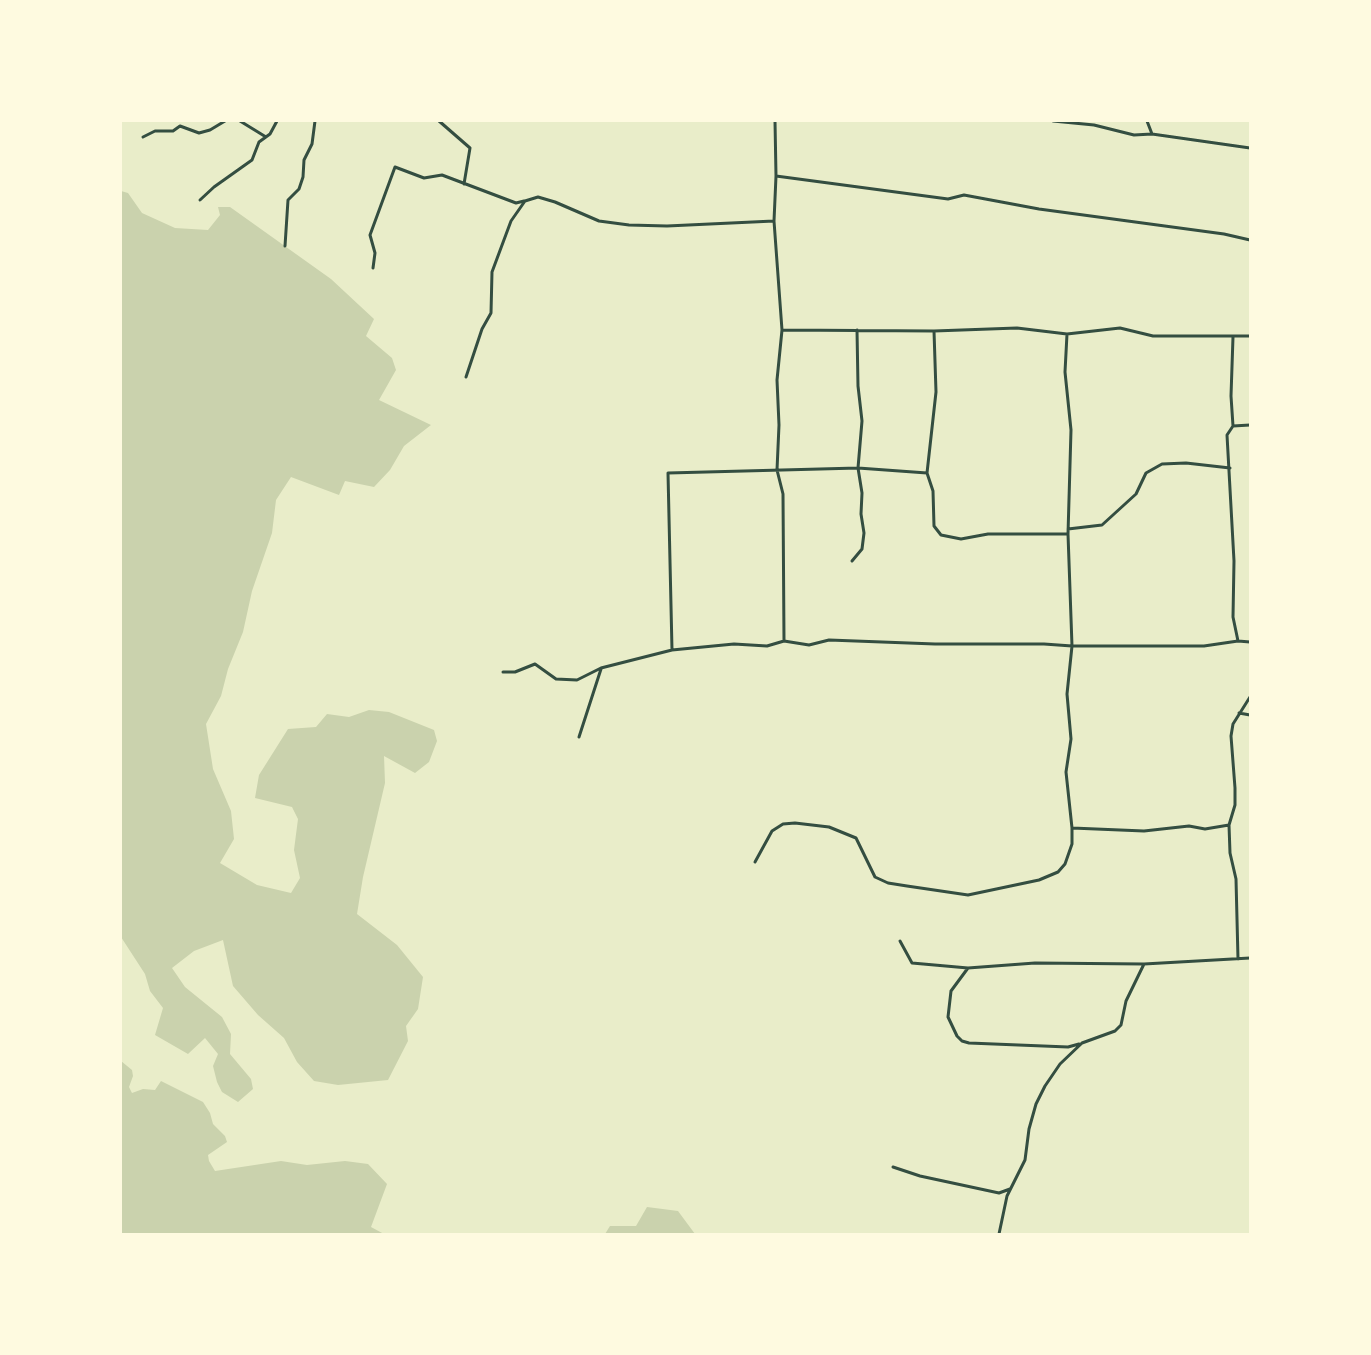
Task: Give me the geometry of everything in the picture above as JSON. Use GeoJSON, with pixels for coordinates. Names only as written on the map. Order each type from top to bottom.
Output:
{"type":"FeatureCollection","features":[{"type":"Feature","properties":{"kind":"street"},"geometry":{"type":"LineString","coordinates":[[143,137],[155,131],[173,131],[180,126],[199,133],[210,130],[225,121]]}},
{"type":"Feature","properties":{"kind":"street"},"geometry":{"type":"LineString","coordinates":[[240,121],[266,138]]}},
{"type":"Feature","properties":{"kind":"street"},"geometry":{"type":"LineString","coordinates":[[200,200],[214,187],[252,160],[259,142],[266,138],[277,121]]}},
{"type":"Feature","properties":{"kind":"street"},"geometry":{"type":"LineString","coordinates":[[285,246],[288,200],[299,189],[303,176],[304,160],[312,144],[315,121]]}},
{"type":"Feature","properties":{"kind":"street"},"geometry":{"type":"LineString","coordinates":[[439,121],[470,148],[464,184]]}},
{"type":"Feature","properties":{"kind":"street"},"geometry":{"type":"LineString","coordinates":[[774,121],[776,176],[774,221],[782,330],[777,380],[779,425],[777,470],[783,494],[784,641]]}},
{"type":"Feature","properties":{"kind":"street"},"geometry":{"type":"LineString","coordinates":[[1053,121],[1094,125],[1134,135],[1152,134],[1250,148]]}},
{"type":"Feature","properties":{"kind":"street"},"geometry":{"type":"LineString","coordinates":[[1147,121],[1152,134]]}},
{"type":"Feature","properties":{"kind":"street"},"geometry":{"type":"LineString","coordinates":[[373,268],[376,253],[370,234],[395,167],[424,178],[442,175],[499,199],[516,203],[538,197],[555,202],[599,222],[667,226],[774,221]]}},
{"type":"Feature","properties":{"kind":"street"},"geometry":{"type":"LineString","coordinates":[[776,176],[948,199],[964,195],[1039,209],[1224,234],[1250,240]]}},
{"type":"Feature","properties":{"kind":"street"},"geometry":{"type":"LineString","coordinates":[[466,377],[482,329],[491,313],[492,272],[511,221],[525,201]]}},
{"type":"Feature","properties":{"kind":"street"},"geometry":{"type":"LineString","coordinates":[[782,330],[934,331],[1017,328],[1067,334],[1120,328],[1153,336],[1250,336]]}},
{"type":"Feature","properties":{"kind":"street"},"geometry":{"type":"LineString","coordinates":[[852,561],[862,549],[864,533],[861,514],[862,493],[858,468],[862,421],[858,386],[857,330]]}},
{"type":"Feature","properties":{"kind":"street"},"geometry":{"type":"LineString","coordinates":[[934,331],[936,392],[927,473],[933,491],[934,526],[941,536],[961,540],[988,534],[1068,534]]}},
{"type":"Feature","properties":{"kind":"street"},"geometry":{"type":"LineString","coordinates":[[755,862],[772,831],[783,824],[809,824],[829,827],[856,838],[871,872],[880,880],[888,883],[968,895],[1039,880],[1058,872],[1069,855],[1072,828],[1066,772],[1071,739],[1067,694],[1072,646],[1068,534],[1071,430],[1065,372],[1067,334]]}},
{"type":"Feature","properties":{"kind":"street"},"geometry":{"type":"LineString","coordinates":[[1233,337],[1231,396],[1233,426],[1227,435],[1234,561],[1232,617],[1238,641]]}},
{"type":"Feature","properties":{"kind":"street"},"geometry":{"type":"LineString","coordinates":[[1233,426],[1250,425]]}},
{"type":"Feature","properties":{"kind":"street"},"geometry":{"type":"LineString","coordinates":[[1068,529],[1102,524],[1136,494],[1146,473],[1162,464],[1186,463],[1230,468]]}},
{"type":"Feature","properties":{"kind":"street"},"geometry":{"type":"LineString","coordinates":[[672,650],[668,473],[858,468],[927,473]]}},
{"type":"Feature","properties":{"kind":"street"},"geometry":{"type":"LineString","coordinates":[[503,672],[515,672],[534,664],[556,679],[565,681],[577,680],[601,668],[672,650],[734,644],[767,646],[784,641],[809,645],[829,640],[1072,646],[1204,646],[1238,641],[1250,642]]}},
{"type":"Feature","properties":{"kind":"street"},"geometry":{"type":"LineString","coordinates":[[579,737],[601,668]]}},
{"type":"Feature","properties":{"kind":"street"},"geometry":{"type":"LineString","coordinates":[[1238,958],[1236,879],[1230,853],[1229,825],[1234,805],[1235,788],[1231,736],[1239,712],[1250,697]]}},
{"type":"Feature","properties":{"kind":"street"},"geometry":{"type":"LineString","coordinates":[[1239,712],[1250,715]]}},
{"type":"Feature","properties":{"kind":"street"},"geometry":{"type":"LineString","coordinates":[[1072,828],[1144,831],[1189,826],[1219,828],[1229,825]]}},
{"type":"Feature","properties":{"kind":"street"},"geometry":{"type":"LineString","coordinates":[[900,941],[912,963],[968,968],[1035,963],[1144,964],[1250,958]]}},
{"type":"Feature","properties":{"kind":"street"},"geometry":{"type":"LineString","coordinates":[[968,968],[951,991],[948,1017],[956,1036],[962,1041],[969,1043],[1068,1047],[1115,1031],[1121,1025],[1126,1001],[1144,964]]}},
{"type":"Feature","properties":{"kind":"street"},"geometry":{"type":"LineString","coordinates":[[999,1234],[1010,1189],[1025,1160],[1029,1130],[1036,1104],[1045,1086],[1060,1064],[1082,1043]]}},
{"type":"Feature","properties":{"kind":"street"},"geometry":{"type":"LineString","coordinates":[[893,1167],[920,1176],[999,1193],[1010,1189]]}},
{"type":"Feature","properties":{"kind":"green space"},"geometry":{"type":"Polygon","coordinates":[[[121,191],[128,193],[142,213],[175,228],[208,230],[220,215],[218,207],[230,207],[331,279],[374,319],[366,336],[392,358],[396,370],[379,400],[431,425],[404,446],[390,470],[374,487],[345,481],[339,495],[291,477],[276,500],[272,533],[252,591],[243,632],[228,669],[221,696],[206,724],[213,769],[231,811],[234,839],[220,863],[257,885],[291,893],[300,878],[294,850],[298,819],[292,807],[255,798],[259,775],[288,729],[316,727],[327,714],[349,717],[369,710],[389,712],[434,730],[437,741],[429,762],[415,773],[384,756],[385,783],[363,877],[357,914],[397,945],[423,977],[418,1009],[406,1026],[408,1041],[388,1080],[338,1085],[314,1081],[297,1062],[284,1038],[258,1015],[233,986],[223,940],[194,951],[172,968],[185,987],[222,1017],[231,1034],[230,1054],[251,1079],[253,1089],[238,1102],[222,1092],[213,1066],[218,1054],[205,1038],[188,1054],[155,1035],[163,1008],[150,991],[145,974],[121,937],[121,191]]]}},
{"type":"Feature","properties":{"kind":"green space"},"geometry":{"type":"Polygon","coordinates":[[[121,1061],[132,1070],[133,1076],[129,1087],[132,1093],[143,1089],[155,1090],[161,1081],[203,1102],[210,1113],[213,1124],[225,1136],[227,1142],[208,1155],[215,1171],[281,1161],[307,1165],[345,1161],[368,1164],[387,1184],[371,1227],[384,1234],[121,1234],[121,1061]]]}},
{"type":"Feature","properties":{"kind":"green space"},"geometry":{"type":"Polygon","coordinates":[[[647,1207],[678,1211],[695,1234],[605,1234],[610,1226],[636,1226],[647,1207]]]}}]}
